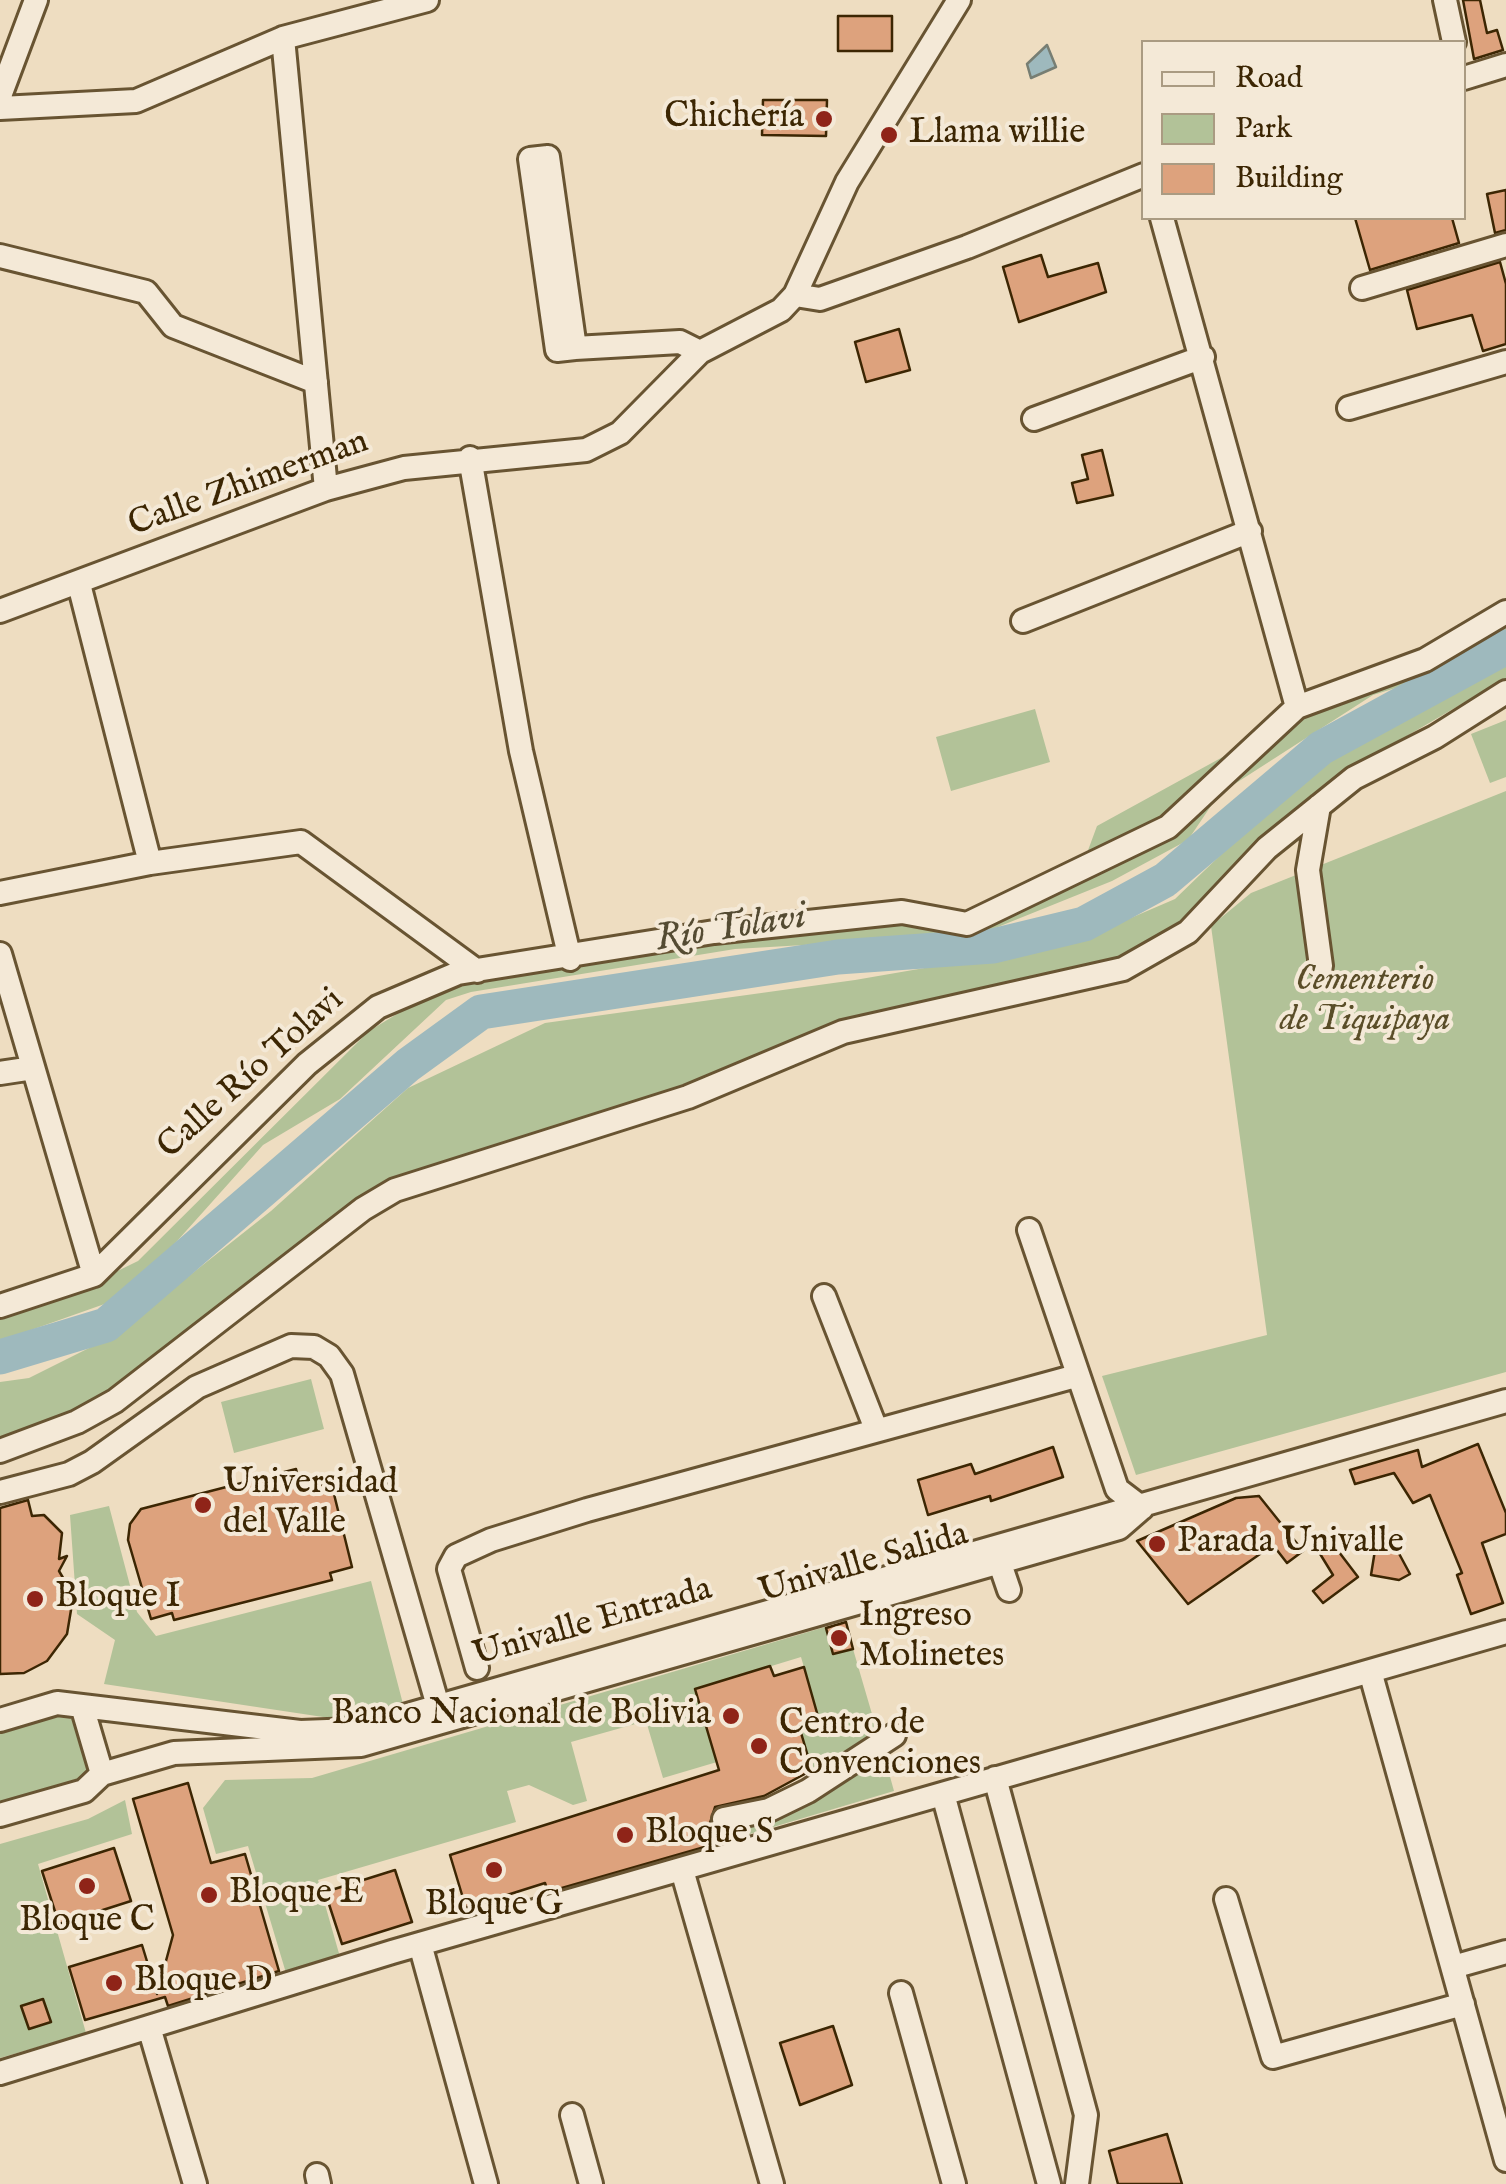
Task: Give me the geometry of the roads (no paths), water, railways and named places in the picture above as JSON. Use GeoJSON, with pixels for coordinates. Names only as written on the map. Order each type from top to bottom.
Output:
{"type":"FeatureCollection","features":[{"type":"Feature","properties":{"kind":"street"},"geometry":{"type":"LineString","coordinates":[[0,96],[36,0]]}},
{"type":"Feature","properties":{"kind":"street"},"geometry":{"type":"LineString","coordinates":[[0,108],[136,102],[284,38],[427,0]]}},
{"type":"Feature","properties":{"kind":"street","name":"Calle Zhimerman"},"geometry":{"type":"LineString","coordinates":[[0,611],[326,489],[404,468],[470,458],[586,450],[620,434],[700,352],[782,310],[796,294],[847,182],[959,0]]}},
{"type":"Feature","properties":{"kind":"street"},"geometry":{"type":"LineString","coordinates":[[1445,0],[1454,40]]}},
{"type":"Feature","properties":{"kind":"street"},"geometry":{"type":"LineString","coordinates":[[284,38],[326,489]]}},
{"type":"Feature","properties":{"kind":"street"},"geometry":{"type":"LineString","coordinates":[[1466,77],[1506,65]]}},
{"type":"Feature","properties":{"kind":"street"},"geometry":{"type":"LineString","coordinates":[[574,348],[548,157],[530,159],[557,350],[680,342],[700,352]]}},
{"type":"Feature","properties":{"kind":"street"},"geometry":{"type":"LineString","coordinates":[[796,294],[820,298],[839,292],[967,247],[1141,175]]}},
{"type":"Feature","properties":{"kind":"street"},"geometry":{"type":"LineString","coordinates":[[1163,220],[1297,706]]}},
{"type":"Feature","properties":{"kind":"street"},"geometry":{"type":"LineString","coordinates":[[1362,288],[1506,245]]}},
{"type":"Feature","properties":{"kind":"street"},"geometry":{"type":"LineString","coordinates":[[0,256],[146,292],[173,326],[316,382]]}},
{"type":"Feature","properties":{"kind":"street"},"geometry":{"type":"LineString","coordinates":[[1034,420],[1203,357]]}},
{"type":"Feature","properties":{"kind":"street"},"geometry":{"type":"LineString","coordinates":[[1348,408],[1506,362]]}},
{"type":"Feature","properties":{"kind":"street"},"geometry":{"type":"LineString","coordinates":[[470,458],[521,751],[570,959]]}},
{"type":"Feature","properties":{"kind":"street"},"geometry":{"type":"LineString","coordinates":[[1022,621],[1250,531]]}},
{"type":"Feature","properties":{"kind":"street"},"geometry":{"type":"LineString","coordinates":[[79,584],[150,864]]}},
{"type":"Feature","properties":{"kind":"street","name":"Calle Río Tolavi"},"geometry":{"type":"LineString","coordinates":[[0,1306],[94,1275],[306,1064],[378,1008],[458,973],[570,959],[714,932],[902,912],[967,924],[1168,827],[1297,706],[1425,660],[1506,612]]}},
{"type":"Feature","properties":{"kind":"street"},"geometry":{"type":"LineString","coordinates":[[0,1451],[77,1422],[116,1402],[362,1210],[396,1190],[688,1097],[843,1032],[1123,969],[1188,932],[1267,848],[1354,778],[1435,737],[1506,692]]}},
{"type":"Feature","properties":{"kind":"street"},"geometry":{"type":"LineString","coordinates":[[1320,806],[1308,870],[1321,966]]}},
{"type":"Feature","properties":{"kind":"street"},"geometry":{"type":"LineString","coordinates":[[0,892],[150,864],[301,842],[477,971]]}},
{"type":"Feature","properties":{"kind":"street"},"geometry":{"type":"LineString","coordinates":[[1,964],[94,1275]]}},
{"type":"Feature","properties":{"kind":"street"},"geometry":{"type":"LineString","coordinates":[[0,1073],[33,1068]]}},
{"type":"Feature","properties":{"kind":"street"},"geometry":{"type":"LineString","coordinates":[[1029,1230],[1117,1490],[1142,1508],[1506,1400]]}},
{"type":"Feature","properties":{"kind":"street"},"geometry":{"type":"LineString","coordinates":[[824,1296],[876,1428]]}},
{"type":"Feature","properties":{"kind":"street"},"geometry":{"type":"LineString","coordinates":[[0,1492],[70,1474],[197,1387],[291,1346],[314,1346],[330,1356],[342,1374],[438,1706]]}},
{"type":"Feature","properties":{"kind":"street"},"geometry":{"type":"LineString","coordinates":[[477,1668],[449,1570],[456,1556],[555,1520],[876,1428],[1076,1376]]}},
{"type":"Feature","properties":{"kind":"street","name":"Univalle Salida"},"geometry":{"type":"LineString","coordinates":[[997,1554],[1117,1520],[1142,1508]]}},
{"type":"Feature","properties":{"kind":"street"},"geometry":{"type":"LineString","coordinates":[[997,1554],[1009,1590]]}},
{"type":"Feature","properties":{"kind":"street","name":"Univalle Entrada"},"geometry":{"type":"LineString","coordinates":[[0,1720],[57,1703],[300,1732],[355,1730],[997,1554]]}},
{"type":"Feature","properties":{"kind":"street","name":"Univalle Salida"},"geometry":{"type":"LineString","coordinates":[[0,1816],[84,1792],[102,1774],[174,1753],[362,1745],[854,1595]]}},
{"type":"Feature","properties":{"kind":"street"},"geometry":{"type":"LineString","coordinates":[[0,2073],[420,1944],[1506,1632]]}},
{"type":"Feature","properties":{"kind":"street"},"geometry":{"type":"LineString","coordinates":[[1370,1671],[1506,2160]]}},
{"type":"Feature","properties":{"kind":"street"},"geometry":{"type":"LineString","coordinates":[[82,1706],[102,1774]]}},
{"type":"Feature","properties":{"kind":"street"},"geometry":{"type":"LineString","coordinates":[[724,1819],[769,1810],[808,1791],[894,1735]]}},
{"type":"Feature","properties":{"kind":"street"},"geometry":{"type":"LineString","coordinates":[[994,1778],[1086,2115],[1072,2183]]}},
{"type":"Feature","properties":{"kind":"street"},"geometry":{"type":"LineString","coordinates":[[943,1794],[1049,2184]]}},
{"type":"Feature","properties":{"kind":"street"},"geometry":{"type":"LineString","coordinates":[[682,1870],[772,2184]]}},
{"type":"Feature","properties":{"kind":"street"},"geometry":{"type":"LineString","coordinates":[[1226,1900],[1273,2057],[1463,2004]]}},
{"type":"Feature","properties":{"kind":"street"},"geometry":{"type":"LineString","coordinates":[[420,1944],[486,2184]]}},
{"type":"Feature","properties":{"kind":"street"},"geometry":{"type":"LineString","coordinates":[[1453,1967],[1506,1952]]}},
{"type":"Feature","properties":{"kind":"street"},"geometry":{"type":"LineString","coordinates":[[901,1993],[954,2184]]}},
{"type":"Feature","properties":{"kind":"street"},"geometry":{"type":"LineString","coordinates":[[149,2027],[195,2184]]}},
{"type":"Feature","properties":{"kind":"street"},"geometry":{"type":"LineString","coordinates":[[572,2115],[591,2184]]}},
{"type":"Feature","properties":{"kind":"water"},"geometry":{"type":"Polygon","coordinates":[[[1047,45],[1056,67],[1031,78],[1027,64],[1047,45]]]}},
{"type":"Feature","properties":{"kind":"waterway","name":"Río Tolavi"},"geometry":{"type":"LineString","coordinates":[[0,1357],[106,1325],[408,1065],[481,1012],[838,957],[993,946],[1084,924],[1165,880],[1321,748],[1506,647]]}},
{"type":"Feature","properties":{"kind":"place","name":"Chichería"},"geometry":{"type":"Point","coordinates":[824,119]}},
{"type":"Feature","properties":{"kind":"place","name":"Llama willie"},"geometry":{"type":"Point","coordinates":[889,135]}},
{"type":"Feature","properties":{"kind":"place","name":"Universidad del Valle"},"geometry":{"type":"Point","coordinates":[203,1505]}},
{"type":"Feature","properties":{"kind":"place","name":"Parada Univalle"},"geometry":{"type":"Point","coordinates":[1157,1544]}},
{"type":"Feature","properties":{"kind":"place","name":"Bloque I"},"geometry":{"type":"Point","coordinates":[35,1599]}},
{"type":"Feature","properties":{"kind":"place","name":"Ingreso Molinetes"},"geometry":{"type":"Point","coordinates":[839,1638]}},
{"type":"Feature","properties":{"kind":"place","name":"Banco Nacional de Bolivia"},"geometry":{"type":"Point","coordinates":[731,1716]}},
{"type":"Feature","properties":{"kind":"place","name":"Centro de Convenciones"},"geometry":{"type":"Point","coordinates":[759,1746]}},
{"type":"Feature","properties":{"kind":"place","name":"Bloque S"},"geometry":{"type":"Point","coordinates":[625,1835]}},
{"type":"Feature","properties":{"kind":"place","name":"Bloque G"},"geometry":{"type":"Point","coordinates":[494,1870]}},
{"type":"Feature","properties":{"kind":"place","name":"Bloque C"},"geometry":{"type":"Point","coordinates":[87,1886]}},
{"type":"Feature","properties":{"kind":"place","name":"Bloque E"},"geometry":{"type":"Point","coordinates":[209,1895]}},
{"type":"Feature","properties":{"kind":"place","name":"Bloque D"},"geometry":{"type":"Point","coordinates":[114,1983]}},
{"type":"Feature","properties":{"kind":"park label","name":"Cementerio de Tiquipaya"},"geometry":{"type":"Point","coordinates":[1365,1002]}}]}
